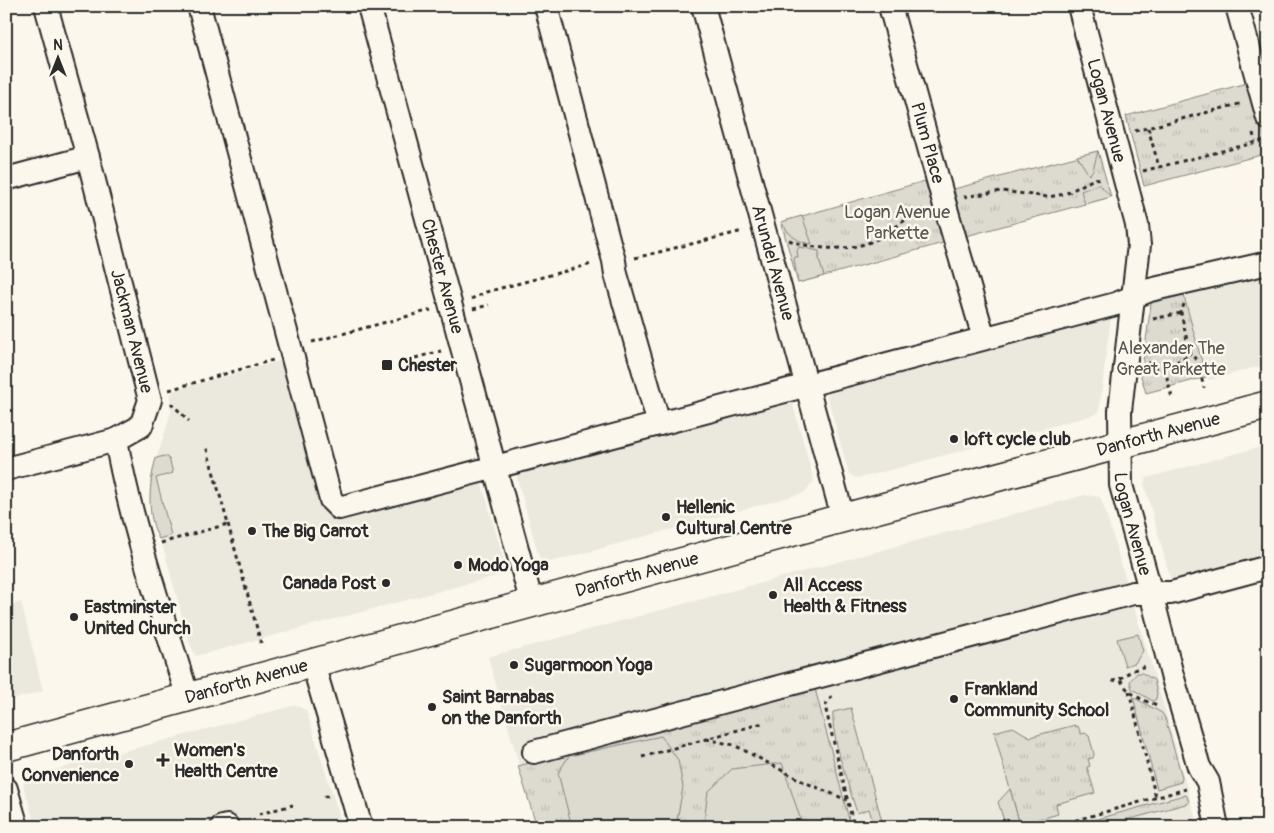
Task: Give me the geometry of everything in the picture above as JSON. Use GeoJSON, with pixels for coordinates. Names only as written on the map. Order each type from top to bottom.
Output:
{"type":"FeatureCollection","features":[{"type":"Feature","properties":{"kind":"main road","name":"Danforth Avenue"},"geometry":{"type":"LineString","coordinates":[[6,747],[843,518],[1268,405]]}},
{"type":"Feature","properties":{"kind":"street","name":"Jackman Avenue"},"geometry":{"type":"LineString","coordinates":[[6,469],[116,440],[141,426],[150,400],[88,157],[46,6]]}},
{"type":"Feature","properties":{"kind":"street"},"geometry":{"type":"LineString","coordinates":[[199,6],[331,500],[339,508],[1116,304],[1132,296],[1181,283],[1268,262]]}},
{"type":"Feature","properties":{"kind":"street","name":"Chester Avenue"},"geometry":{"type":"LineString","coordinates":[[369,6],[458,354],[496,467],[532,604]]}},
{"type":"Feature","properties":{"kind":"street"},"geometry":{"type":"LineString","coordinates":[[546,6],[616,274],[659,424]]}},
{"type":"Feature","properties":{"kind":"street","name":"Arundel Avenue"},"geometry":{"type":"LineString","coordinates":[[703,6],[843,518]]}},
{"type":"Feature","properties":{"kind":"street","name":"Plum Place"},"geometry":{"type":"LineString","coordinates":[[890,6],[984,338]]}},
{"type":"Feature","properties":{"kind":"street","name":"Logan Avenue"},"geometry":{"type":"LineString","coordinates":[[1079,6],[1137,225],[1139,245],[1120,411],[1121,485],[1172,675],[1199,767],[1208,782],[1218,827]]}},
{"type":"Feature","properties":{"kind":"street"},"geometry":{"type":"LineString","coordinates":[[1237,6],[1255,118]]}},
{"type":"Feature","properties":{"kind":"street"},"geometry":{"type":"LineString","coordinates":[[6,179],[88,157]]}},
{"type":"Feature","properties":{"kind":"street"},"geometry":{"type":"LineString","coordinates":[[116,440],[122,477],[132,513],[188,698]]}},
{"type":"Feature","properties":{"kind":"street"},"geometry":{"type":"LineString","coordinates":[[534,752],[1133,593],[1171,594],[1268,567]]}},
{"type":"Feature","properties":{"kind":"street"},"geometry":{"type":"LineString","coordinates":[[313,664],[361,827]]}},
{"type":"Feature","properties":{"kind":"street"},"geometry":{"type":"LineString","coordinates":[[6,789],[18,827]]}},
{"type":"Feature","properties":{"kind":"path"},"geometry":{"type":"LineString","coordinates":[[1127,134],[1245,103],[1255,118],[1255,142]]}},
{"type":"Feature","properties":{"kind":"path"},"geometry":{"type":"LineString","coordinates":[[1148,128],[1159,167]]}},
{"type":"Feature","properties":{"kind":"path"},"geometry":{"type":"LineString","coordinates":[[1138,172],[1268,139]]}},
{"type":"Feature","properties":{"kind":"path"},"geometry":{"type":"LineString","coordinates":[[956,198],[1001,191],[1048,197],[1065,194],[1094,179],[1108,177]]}},
{"type":"Feature","properties":{"kind":"path"},"geometry":{"type":"LineString","coordinates":[[781,237],[802,246],[829,249],[856,246],[875,240],[926,207]]}},
{"type":"Feature","properties":{"kind":"path"},"geometry":{"type":"LineString","coordinates":[[1181,283],[1185,301],[1181,313],[1190,354],[1197,360],[1204,388]]}},
{"type":"Feature","properties":{"kind":"path"},"geometry":{"type":"LineString","coordinates":[[468,310],[489,305]]}},
{"type":"Feature","properties":{"kind":"path"},"geometry":{"type":"LineString","coordinates":[[1146,320],[1181,313]]}},
{"type":"Feature","properties":{"kind":"path"},"geometry":{"type":"LineString","coordinates":[[415,358],[458,354]]}},
{"type":"Feature","properties":{"kind":"path"},"geometry":{"type":"LineString","coordinates":[[1142,356],[1152,367],[1165,369],[1190,354]]}},
{"type":"Feature","properties":{"kind":"path"},"geometry":{"type":"LineString","coordinates":[[1165,369],[1172,398]]}},
{"type":"Feature","properties":{"kind":"path"},"geometry":{"type":"LineString","coordinates":[[170,402],[189,421]]}},
{"type":"Feature","properties":{"kind":"path"},"geometry":{"type":"LineString","coordinates":[[206,446],[261,643]]}},
{"type":"Feature","properties":{"kind":"path"},"geometry":{"type":"LineString","coordinates":[[158,544],[228,524]]}},
{"type":"Feature","properties":{"kind":"path"},"geometry":{"type":"LineString","coordinates":[[1112,681],[1121,680],[1125,675],[1134,670],[1154,664]]}},
{"type":"Feature","properties":{"kind":"path"},"geometry":{"type":"LineString","coordinates":[[1121,680],[1129,691],[1150,703],[1166,706]]}},
{"type":"Feature","properties":{"kind":"path"},"geometry":{"type":"LineString","coordinates":[[1129,691],[1156,798]]}},
{"type":"Feature","properties":{"kind":"path"},"geometry":{"type":"LineString","coordinates":[[834,692],[825,706],[854,827]]}},
{"type":"Feature","properties":{"kind":"path"},"geometry":{"type":"LineString","coordinates":[[642,757],[763,723]]}},
{"type":"Feature","properties":{"kind":"path"},"geometry":{"type":"LineString","coordinates":[[706,739],[734,745],[804,782],[847,800]]}},
{"type":"Feature","properties":{"kind":"path"},"geometry":{"type":"LineString","coordinates":[[1052,827],[1190,787]]}},
{"type":"Feature","properties":{"kind":"path"},"geometry":{"type":"LineString","coordinates":[[259,814],[292,805]]}},
{"type":"Feature","properties":{"kind":"shaded area"},"geometry":{"type":"Polygon","coordinates":[[[1268,267],[1268,364],[1209,380],[1206,377],[1182,289],[1268,267]]]}},
{"type":"Feature","properties":{"kind":"shaded area"},"geometry":{"type":"Polygon","coordinates":[[[1112,307],[1099,412],[868,476],[856,478],[849,474],[824,385],[1112,307]]]}},
{"type":"Feature","properties":{"kind":"shaded area"},"geometry":{"type":"Polygon","coordinates":[[[287,359],[331,517],[480,477],[505,570],[500,575],[196,656],[190,645],[163,547],[156,534],[150,509],[150,480],[171,412],[170,395],[175,390],[287,359]]]}},
{"type":"Feature","properties":{"kind":"shaded area"},"geometry":{"type":"Polygon","coordinates":[[[790,394],[814,481],[804,493],[555,561],[546,562],[539,557],[514,467],[790,394]]]}},
{"type":"Feature","properties":{"kind":"shaded area"},"geometry":{"type":"Polygon","coordinates":[[[1268,445],[1268,563],[1173,588],[1144,483],[1146,478],[1268,445]]]}},
{"type":"Feature","properties":{"kind":"shaded area"},"geometry":{"type":"Polygon","coordinates":[[[1085,495],[1100,497],[1105,510],[1198,827],[537,827],[488,657],[1085,495]]]}},
{"type":"Feature","properties":{"kind":"shaded area"},"geometry":{"type":"Polygon","coordinates":[[[21,602],[43,691],[6,701],[6,607],[21,602]]]}},
{"type":"Feature","properties":{"kind":"shaded area"},"geometry":{"type":"Polygon","coordinates":[[[296,705],[306,710],[340,818],[305,827],[36,827],[23,785],[26,780],[43,773],[296,705]]]}},
{"type":"Feature","properties":{"kind":"green space"},"geometry":{"type":"Polygon","coordinates":[[[1247,83],[1257,106],[1268,153],[1144,186],[1126,116],[1247,83]]]}},
{"type":"Feature","properties":{"kind":"green space","name":"Logan Avenue Parkette"},"geometry":{"type":"Polygon","coordinates":[[[1098,151],[1111,197],[966,236],[954,189],[1098,151]]]}},
{"type":"Feature","properties":{"kind":"green space"},"geometry":{"type":"Polygon","coordinates":[[[1098,151],[1093,170],[1089,175],[1077,156],[1098,151]]]}},
{"type":"Feature","properties":{"kind":"green space","name":"Logan Avenue Parkette"},"geometry":{"type":"Polygon","coordinates":[[[925,181],[943,243],[798,283],[781,222],[925,181]]]}},
{"type":"Feature","properties":{"kind":"green space"},"geometry":{"type":"Polygon","coordinates":[[[1099,184],[1111,197],[1085,204],[1081,191],[1099,184]]]}},
{"type":"Feature","properties":{"kind":"green space"},"geometry":{"type":"Polygon","coordinates":[[[802,216],[812,244],[802,242],[794,237],[781,222],[802,216]]]}},
{"type":"Feature","properties":{"kind":"green space"},"geometry":{"type":"Polygon","coordinates":[[[799,247],[819,251],[819,260],[824,276],[798,283],[794,260],[795,257],[798,257],[797,251],[799,247]]]}},
{"type":"Feature","properties":{"kind":"green space","name":"Alexander The Great Parkette"},"geometry":{"type":"Polygon","coordinates":[[[1182,289],[1206,377],[1146,393],[1141,376],[1152,297],[1182,289]]]}},
{"type":"Feature","properties":{"kind":"green space"},"geometry":{"type":"Polygon","coordinates":[[[165,456],[169,458],[173,473],[156,478],[171,535],[159,539],[150,510],[150,489],[156,458],[165,456]]]}},
{"type":"Feature","properties":{"kind":"green space"},"geometry":{"type":"Polygon","coordinates":[[[1138,634],[1143,651],[1135,663],[1125,666],[1117,639],[1138,634]]]}},
{"type":"Feature","properties":{"kind":"green space"},"geometry":{"type":"Polygon","coordinates":[[[1137,673],[1142,673],[1154,680],[1157,693],[1156,699],[1153,701],[1132,689],[1130,681],[1137,673]]]}},
{"type":"Feature","properties":{"kind":"green space"},"geometry":{"type":"Polygon","coordinates":[[[813,681],[851,827],[537,827],[518,766],[813,681]]]}},
{"type":"Feature","properties":{"kind":"green space"},"geometry":{"type":"Polygon","coordinates":[[[1133,697],[1162,713],[1165,718],[1182,777],[1181,782],[1157,789],[1133,697]]]}},
{"type":"Feature","properties":{"kind":"green space"},"geometry":{"type":"Polygon","coordinates":[[[851,708],[882,821],[873,822],[869,809],[857,813],[841,762],[833,723],[833,712],[851,708]]]}},
{"type":"Feature","properties":{"kind":"green space"},"geometry":{"type":"Polygon","coordinates":[[[1075,725],[1075,727],[1078,726],[1081,734],[1085,733],[1089,736],[1094,754],[1093,758],[1088,759],[1090,766],[1087,767],[1095,793],[1056,804],[1058,814],[1020,825],[994,732],[1013,727],[1030,737],[1075,725]]]}},
{"type":"Feature","properties":{"kind":"green space"},"geometry":{"type":"Polygon","coordinates":[[[661,736],[678,760],[683,787],[676,826],[572,827],[558,773],[569,756],[661,736]]]}},
{"type":"Feature","properties":{"kind":"green space"},"geometry":{"type":"Polygon","coordinates":[[[782,763],[803,827],[705,827],[704,820],[708,792],[732,769],[782,763]]]}},
{"type":"Feature","properties":{"kind":"green space"},"geometry":{"type":"Polygon","coordinates":[[[1010,789],[1020,825],[1006,827],[998,802],[1010,789]]]}},
{"type":"Feature","properties":{"kind":"green space"},"geometry":{"type":"Polygon","coordinates":[[[1184,795],[1187,796],[1189,803],[1101,827],[1069,827],[1184,795]]]}},
{"type":"Feature","properties":{"kind":"place","name":"Chester"},"geometry":{"type":"Point","coordinates":[387,365]}},
{"type":"Feature","properties":{"kind":"place","name":"loft cycle club"},"geometry":{"type":"Point","coordinates":[954,439]}},
{"type":"Feature","properties":{"kind":"place","name":"Hellenic Cultural Centre"},"geometry":{"type":"Point","coordinates":[666,517]}},
{"type":"Feature","properties":{"kind":"place","name":"The Big Carrot"},"geometry":{"type":"Point","coordinates":[252,531]}},
{"type":"Feature","properties":{"kind":"place","name":"Modo Yoga"},"geometry":{"type":"Point","coordinates":[458,565]}},
{"type":"Feature","properties":{"kind":"place","name":"Canada Post"},"geometry":{"type":"Point","coordinates":[386,583]}},
{"type":"Feature","properties":{"kind":"place","name":"All Access Health & Fitness"},"geometry":{"type":"Point","coordinates":[773,595]}},
{"type":"Feature","properties":{"kind":"place","name":"Eastminster United Church"},"geometry":{"type":"Point","coordinates":[74,617]}},
{"type":"Feature","properties":{"kind":"place","name":"Sugarmoon Yoga"},"geometry":{"type":"Point","coordinates":[514,665]}},
{"type":"Feature","properties":{"kind":"place","name":"Frankland Community School"},"geometry":{"type":"Point","coordinates":[954,699]}},
{"type":"Feature","properties":{"kind":"place","name":"Saint Barnabas on the Danforth"},"geometry":{"type":"Point","coordinates":[432,707]}},
{"type":"Feature","properties":{"kind":"place","name":"Women's Health Centre"},"geometry":{"type":"Point","coordinates":[163,760]}},
{"type":"Feature","properties":{"kind":"place","name":"Danforth Convenience"},"geometry":{"type":"Point","coordinates":[129,764]}}]}
